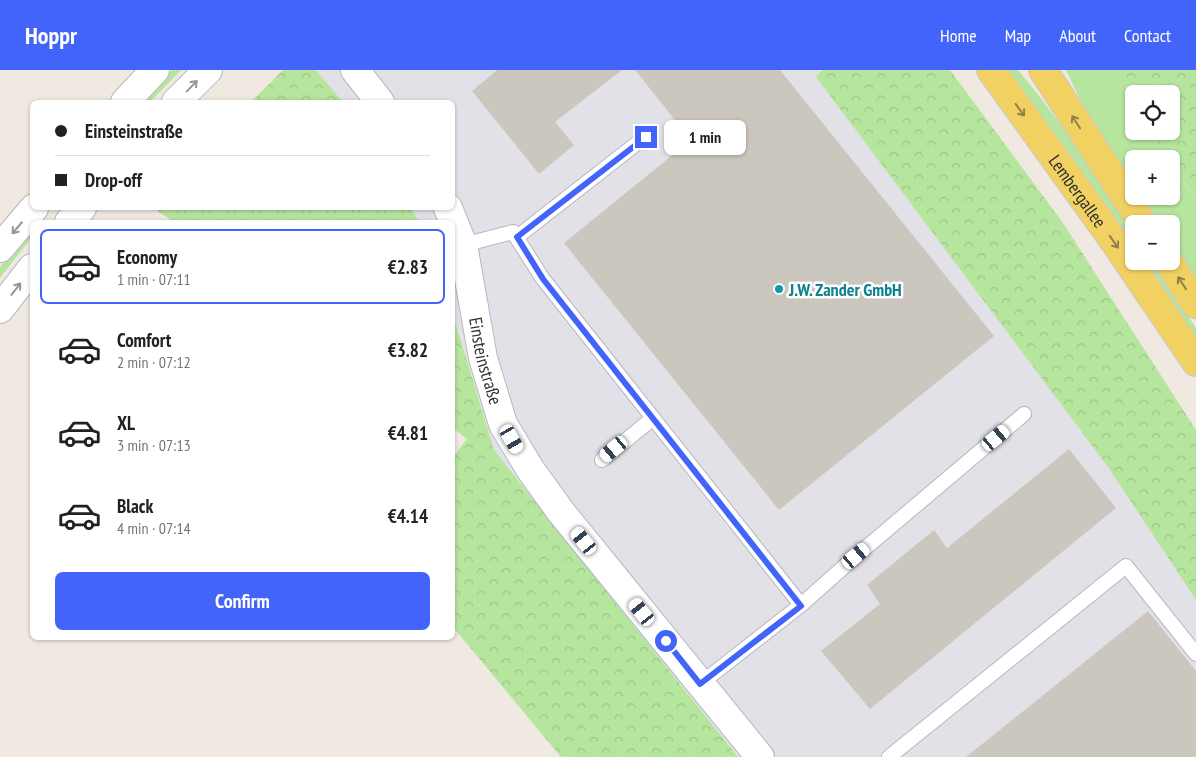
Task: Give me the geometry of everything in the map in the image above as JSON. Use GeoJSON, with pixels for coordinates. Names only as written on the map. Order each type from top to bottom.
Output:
{"type":"FeatureCollection","features":[{"type":"Feature","properties":{"kind":"main road","name":"Lembergallee"},"geometry":{"type":"LineString","coordinates":[[991,70],[1114,241],[1196,362]]}},
{"type":"Feature","properties":{"kind":"main road","name":"Lembergallee"},"geometry":{"type":"LineString","coordinates":[[1043,70],[1137,215]]}},
{"type":"Feature","properties":{"kind":"main road"},"geometry":{"type":"LineString","coordinates":[[1174,270],[1196,304]]}},
{"type":"Feature","properties":{"kind":"street"},"geometry":{"type":"LineString","coordinates":[[127,100],[155,70]]}},
{"type":"Feature","properties":{"kind":"street"},"geometry":{"type":"LineString","coordinates":[[178,100],[208,70]]}},
{"type":"Feature","properties":{"kind":"street"},"geometry":{"type":"LineString","coordinates":[[355,70],[378,100]]}},
{"type":"Feature","properties":{"kind":"street"},"geometry":{"type":"LineString","coordinates":[[0,248],[32,210]]}},
{"type":"Feature","properties":{"kind":"street"},"geometry":{"type":"LineString","coordinates":[[71,220],[80,210]]}},
{"type":"Feature","properties":{"kind":"street","name":"Einsteinstraße"},"geometry":{"type":"LineString","coordinates":[[455,224],[464,245],[482,358],[503,424],[530,469],[561,512],[760,757]]}},
{"type":"Feature","properties":{"kind":"street"},"geometry":{"type":"LineString","coordinates":[[0,309],[30,271]]}},
{"type":"Feature","properties":{"kind":"lane"},"geometry":{"type":"LineString","coordinates":[[517,237],[646,137]]}},
{"type":"Feature","properties":{"kind":"lane"},"geometry":{"type":"LineString","coordinates":[[464,245],[513,232],[543,279],[801,606]]}},
{"type":"Feature","properties":{"kind":"lane"},"geometry":{"type":"LineString","coordinates":[[700,684],[801,606],[856,556],[1024,414]]}},
{"type":"Feature","properties":{"kind":"lane"},"geometry":{"type":"LineString","coordinates":[[602,460],[652,418]]}},
{"type":"Feature","properties":{"kind":"lane"},"geometry":{"type":"LineString","coordinates":[[889,757],[1126,566],[1196,654]]}},
{"type":"Feature","properties":{"kind":"shaded area"},"geometry":{"type":"Polygon","coordinates":[[[316,70],[822,70],[816,77],[1108,467],[1196,600],[1196,757],[738,757],[494,450],[455,318],[455,220],[418,220],[412,210],[455,210],[455,100],[341,100],[316,70]]]}},
{"type":"Feature","properties":{"kind":"green space"},"geometry":{"type":"Polygon","coordinates":[[[172,70],[181,70],[152,100],[143,100],[172,70]]]}},
{"type":"Feature","properties":{"kind":"green space"},"geometry":{"type":"Polygon","coordinates":[[[283,70],[316,70],[341,100],[253,100],[283,70]]]}},
{"type":"Feature","properties":{"kind":"green space"},"geometry":{"type":"Polygon","coordinates":[[[822,70],[950,70],[1063,223],[1196,430],[1196,600],[1108,467],[816,77],[822,70]]]}},
{"type":"Feature","properties":{"kind":"green space"},"geometry":{"type":"Polygon","coordinates":[[[1005,70],[1018,70],[1064,129],[1125,220],[1125,233],[1054,132],[1005,70]]]}},
{"type":"Feature","properties":{"kind":"green space"},"geometry":{"type":"Polygon","coordinates":[[[1066,70],[1111,70],[1125,91],[1125,140],[1157,140],[1163,150],[1125,150],[1125,170],[1084,108],[1066,70]]]}},
{"type":"Feature","properties":{"kind":"green space"},"geometry":{"type":"Polygon","coordinates":[[[1111,70],[1196,70],[1196,199],[1180,175],[1180,150],[1163,150],[1157,140],[1180,140],[1180,85],[1125,85],[1125,91],[1111,70]]]}},
{"type":"Feature","properties":{"kind":"green space"},"geometry":{"type":"Polygon","coordinates":[[[1180,176],[1196,200],[1196,279],[1180,255],[1180,215],[1154,215],[1148,205],[1180,205],[1180,176]]]}},
{"type":"Feature","properties":{"kind":"green space"},"geometry":{"type":"Polygon","coordinates":[[[156,210],[412,210],[418,220],[171,220],[156,210]]]}},
{"type":"Feature","properties":{"kind":"green space"},"geometry":{"type":"Polygon","coordinates":[[[30,230],[30,240],[0,278],[0,267],[30,230]]]}},
{"type":"Feature","properties":{"kind":"green space"},"geometry":{"type":"Polygon","coordinates":[[[1150,270],[1158,270],[1196,328],[1196,339],[1150,270]]]}},
{"type":"Feature","properties":{"kind":"green space"},"geometry":{"type":"Polygon","coordinates":[[[455,321],[494,450],[738,757],[561,757],[455,629],[455,454],[467,439],[455,430],[455,321]]]}},
{"type":"Feature","properties":{"kind":"building"},"geometry":{"type":"Polygon","coordinates":[[[497,70],[622,70],[555,122],[574,145],[539,174],[472,91],[497,70]]]}},
{"type":"Feature","properties":{"kind":"building","name":"J.W. Zander GmbH"},"geometry":{"type":"Polygon","coordinates":[[[635,70],[780,70],[994,336],[779,510],[564,243],[691,140],[635,70]]]}},
{"type":"Feature","properties":{"kind":"building"},"geometry":{"type":"Polygon","coordinates":[[[1069,449],[1116,508],[870,709],[821,651],[880,604],[867,585],[934,530],[947,548],[1069,449]]]}},
{"type":"Feature","properties":{"kind":"building"},"geometry":{"type":"Polygon","coordinates":[[[1148,611],[1196,671],[1196,757],[966,757],[1148,611]]]}},
{"type":"Feature","properties":{"kind":"place","name":"J.W. Zander GmbH"},"geometry":{"type":"Point","coordinates":[779,289]}},
{"type":"Feature","properties":{"kind":"route"},"geometry":{"type":"LineString","coordinates":[[646,137],[517,237],[543,279],[801,606],[700,684],[666,641]]}}]}
